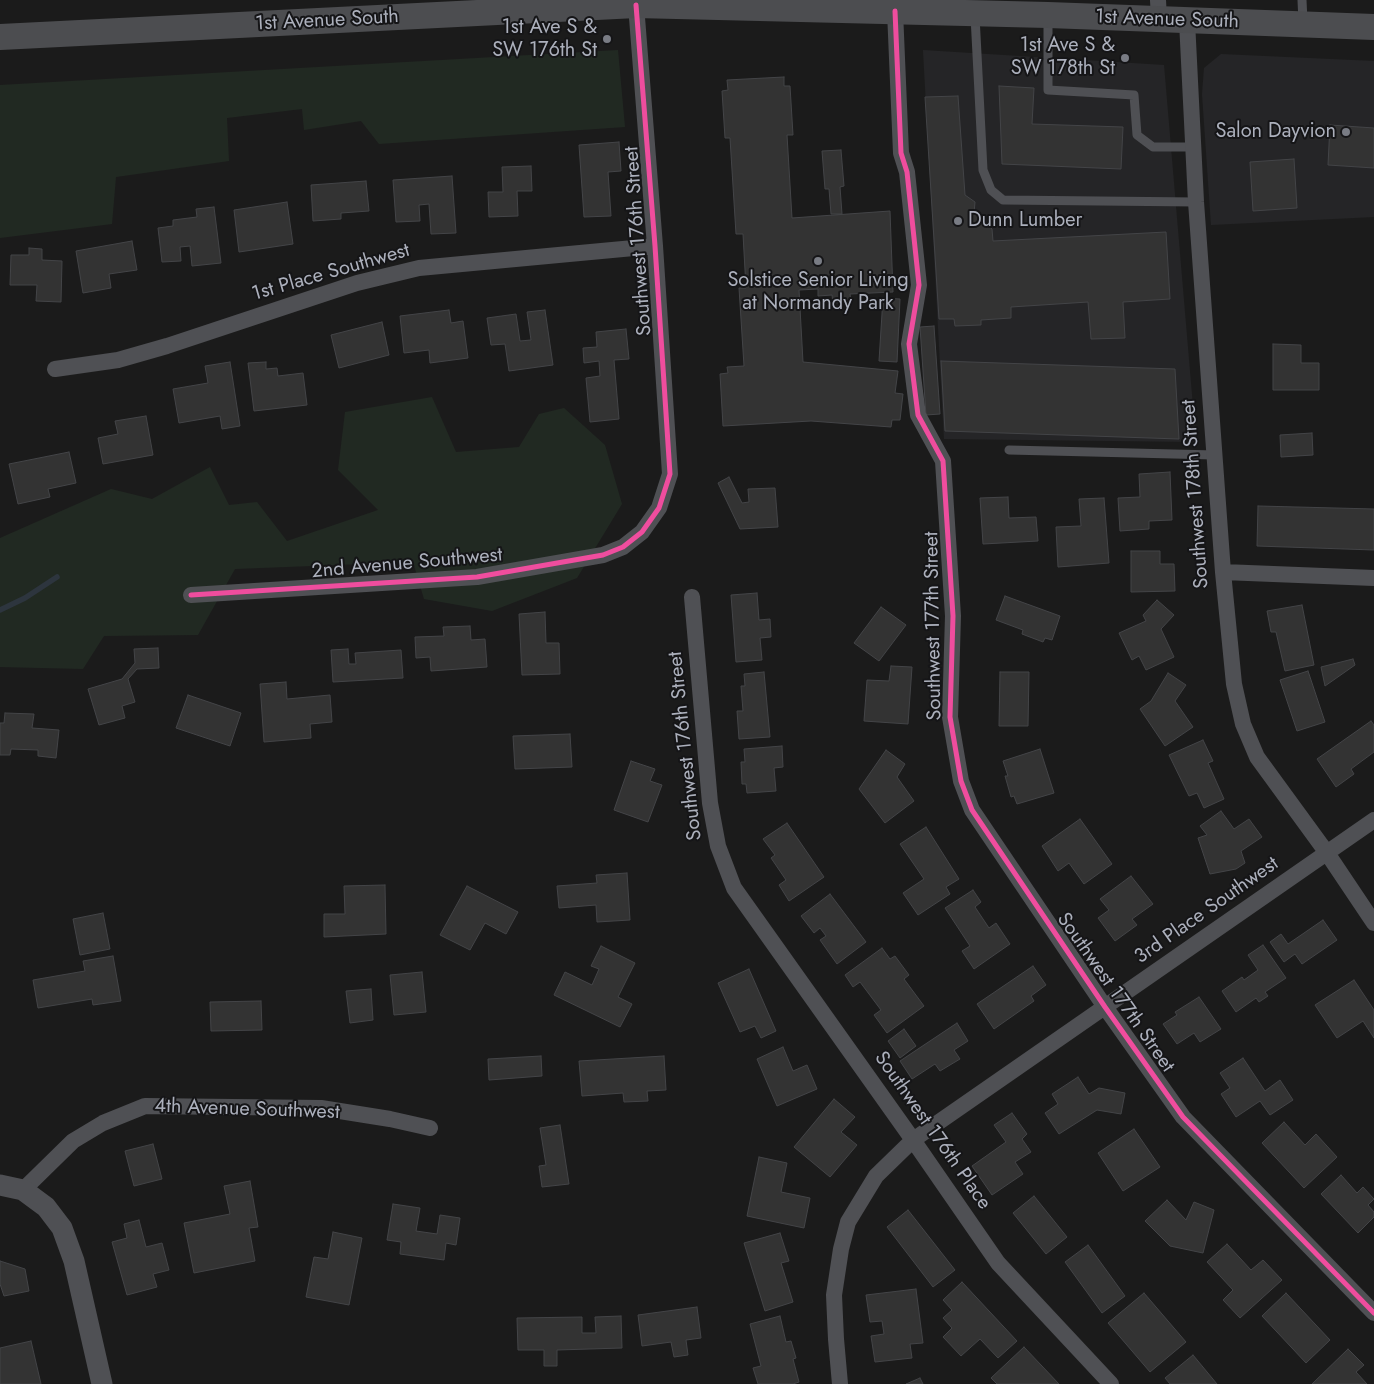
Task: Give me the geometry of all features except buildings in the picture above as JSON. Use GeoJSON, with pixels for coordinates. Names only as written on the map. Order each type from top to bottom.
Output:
{"type":"FeatureCollection","features":[{"type":"Feature","properties":{"kind":"main road","name":"1st Avenue South"},"geometry":{"type":"LineString","coordinates":[[0,37],[636,5],[975,13],[1159,10],[1187,21],[1302,12],[1374,27]]}},
{"type":"Feature","properties":{"kind":"street","name":"Southwest 176th Street"},"geometry":{"type":"LineString","coordinates":[[636,5],[655,246],[670,474]]}},
{"type":"Feature","properties":{"kind":"street","name":"Southwest 177th Street"},"geometry":{"type":"LineString","coordinates":[[895,11],[901,153],[907,172],[919,285],[909,344],[918,415],[943,461],[953,616],[950,717],[961,781],[972,810],[1105,1008],[1182,1117],[1374,1313]]}},
{"type":"Feature","properties":{"kind":"street","name":"Southwest 178th Street"},"geometry":{"type":"LineString","coordinates":[[1187,21],[1196,202],[1222,572],[1234,684],[1243,724],[1258,757],[1327,852],[1374,923]]}},
{"type":"Feature","properties":{"kind":"street","name":"1st Place Southwest"},"geometry":{"type":"LineString","coordinates":[[54,369],[118,360],[357,283],[419,268],[655,246]]}},
{"type":"Feature","properties":{"kind":"street","name":"2nd Avenue Southwest"},"geometry":{"type":"LineString","coordinates":[[191,595],[477,577],[603,554],[623,547],[642,532],[659,508],[670,474]]}},
{"type":"Feature","properties":{"kind":"street"},"geometry":{"type":"LineString","coordinates":[[1222,572],[1374,578]]}},
{"type":"Feature","properties":{"kind":"street","name":"Southwest 176th Street"},"geometry":{"type":"LineString","coordinates":[[692,597],[710,804],[718,846],[734,888]]}},
{"type":"Feature","properties":{"kind":"street","name":"3rd Place Southwest"},"geometry":{"type":"LineString","coordinates":[[840,1384],[834,1295],[841,1249],[848,1222],[876,1176],[913,1140],[1374,820]]}},
{"type":"Feature","properties":{"kind":"street","name":"Southwest 176th Place"},"geometry":{"type":"LineString","coordinates":[[734,888],[998,1263],[1111,1384]]}},
{"type":"Feature","properties":{"kind":"street","name":"4th Avenue Southwest"},"geometry":{"type":"LineString","coordinates":[[23,1190],[73,1141],[103,1123],[146,1106],[321,1108],[390,1119],[430,1128]]}},
{"type":"Feature","properties":{"kind":"street"},"geometry":{"type":"LineString","coordinates":[[0,1185],[23,1190],[46,1206],[62,1228],[74,1261],[102,1384]]}},
{"type":"Feature","properties":{"kind":"lane"},"geometry":{"type":"LineString","coordinates":[[1035,12],[1048,90],[1134,95],[1137,135],[1153,147],[1193,147]]}},
{"type":"Feature","properties":{"kind":"lane"},"geometry":{"type":"LineString","coordinates":[[975,13],[983,170],[991,190],[1003,200],[1196,202]]}},
{"type":"Feature","properties":{"kind":"lane"},"geometry":{"type":"LineString","coordinates":[[1010,450],[1215,455]]}},
{"type":"Feature","properties":{"kind":"shaded area"},"geometry":{"type":"Polygon","coordinates":[[[618,50],[625,127],[379,144],[361,121],[304,130],[302,109],[227,118],[229,161],[116,177],[112,224],[0,238],[0,85],[618,50]]]}},
{"type":"Feature","properties":{"kind":"shaded area"},"geometry":{"type":"Polygon","coordinates":[[[923,50],[1164,65],[1196,442],[944,439],[923,50]]]}},
{"type":"Feature","properties":{"kind":"shaded area"},"geometry":{"type":"Polygon","coordinates":[[[1221,54],[1374,61],[1374,217],[1211,225],[1202,94],[1204,68],[1221,54]]]}},
{"type":"Feature","properties":{"kind":"shaded area"},"geometry":{"type":"Polygon","coordinates":[[[432,397],[456,452],[519,447],[539,414],[564,408],[605,445],[622,504],[577,578],[492,611],[424,599],[413,562],[235,569],[198,635],[104,636],[83,669],[0,667],[0,538],[111,489],[152,499],[210,467],[229,505],[257,502],[287,541],[378,510],[338,470],[345,412],[432,397]]]}},
{"type":"Feature","properties":{"kind":"waterway"},"geometry":{"type":"LineString","coordinates":[[0,610],[25,598],[57,577]]}},
{"type":"Feature","properties":{"kind":"cycle path"},"geometry":{"type":"LineString","coordinates":[[191,595],[477,577],[603,555],[623,547],[642,532],[659,508],[670,474],[655,246],[636,5]]}},
{"type":"Feature","properties":{"kind":"cycle path"},"geometry":{"type":"LineString","coordinates":[[895,11],[901,153],[907,172],[919,285],[909,344],[918,415],[943,461],[953,616],[950,717],[961,781],[972,810],[1105,1007],[1183,1117],[1374,1313]]}},
{"type":"Feature","properties":{"kind":"place","name":"1st Ave S & SW 176th St"},"geometry":{"type":"Point","coordinates":[607,39]}},
{"type":"Feature","properties":{"kind":"place","name":"1st Ave S & SW 178th St"},"geometry":{"type":"Point","coordinates":[1125,58]}},
{"type":"Feature","properties":{"kind":"place","name":"Salon Dayvion"},"geometry":{"type":"Point","coordinates":[1346,132]}},
{"type":"Feature","properties":{"kind":"place","name":"Dunn Lumber"},"geometry":{"type":"Point","coordinates":[958,221]}},
{"type":"Feature","properties":{"kind":"place","name":"Solstice Senior Living at Normandy Park"},"geometry":{"type":"Point","coordinates":[818,261]}}]}
